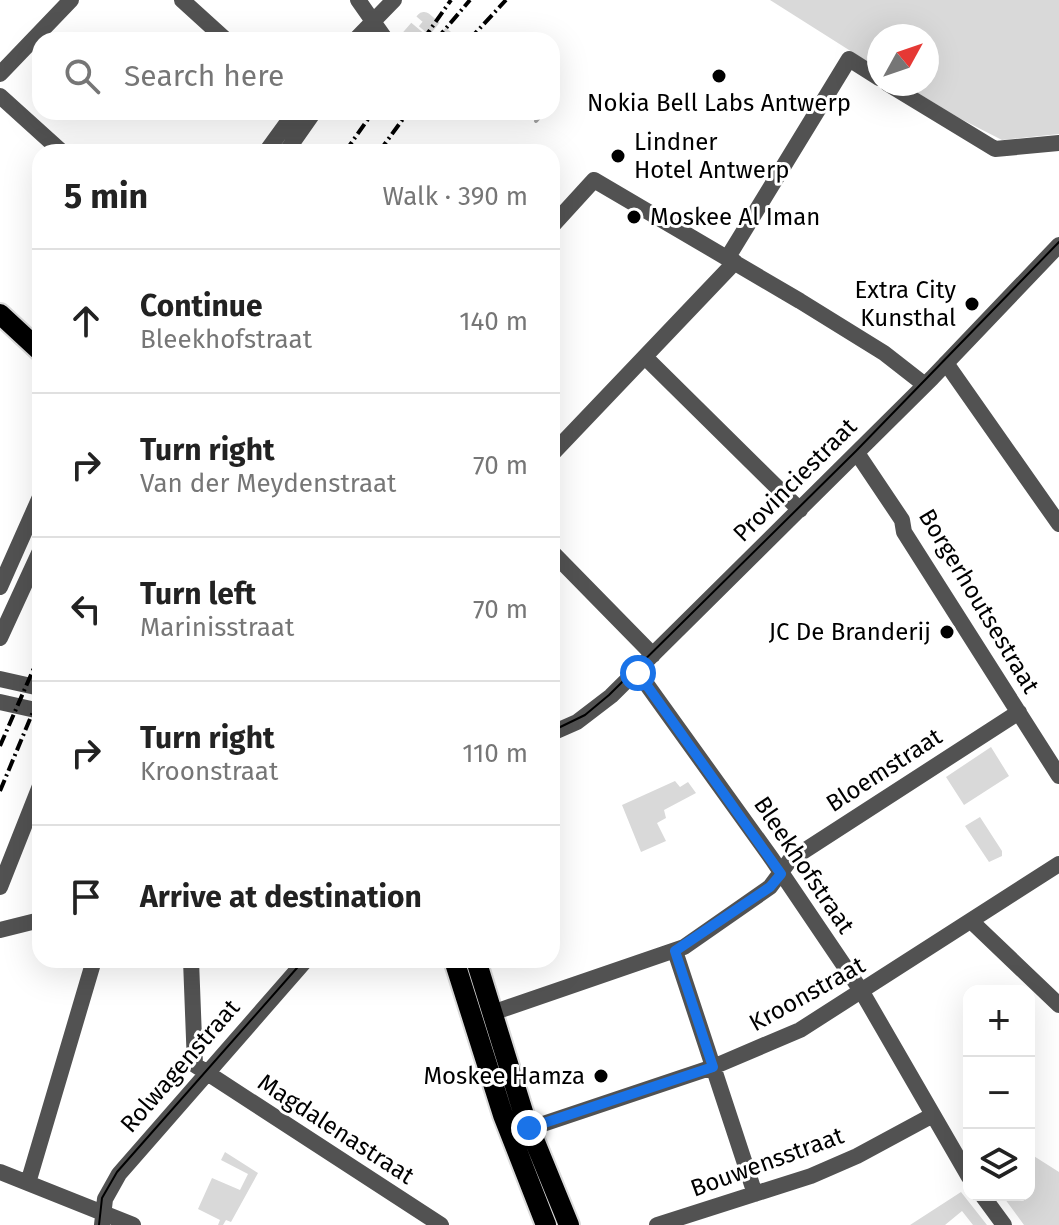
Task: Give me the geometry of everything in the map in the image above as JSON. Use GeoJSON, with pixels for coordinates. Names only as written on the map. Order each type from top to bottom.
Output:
{"type":"FeatureCollection","features":[{"type":"Feature","properties":{"kind":"main road"},"geometry":{"type":"LineString","coordinates":[[0,314],[32,344]]}},
{"type":"Feature","properties":{"kind":"main road"},"geometry":{"type":"LineString","coordinates":[[457,968],[520,1132],[569,1225]]}},
{"type":"Feature","properties":{"kind":"main road"},"geometry":{"type":"LineString","coordinates":[[478,968],[546,1225]]}},
{"type":"Feature","properties":{"kind":"street"},"geometry":{"type":"LineString","coordinates":[[40,32],[71,0]]}},
{"type":"Feature","properties":{"kind":"street"},"geometry":{"type":"LineString","coordinates":[[182,0],[217,32]]}},
{"type":"Feature","properties":{"kind":"street"},"geometry":{"type":"LineString","coordinates":[[358,0],[374,32]]}},
{"type":"Feature","properties":{"kind":"street"},"geometry":{"type":"LineString","coordinates":[[376,32],[394,0]]}},
{"type":"Feature","properties":{"kind":"street"},"geometry":{"type":"LineString","coordinates":[[0,74],[32,41]]}},
{"type":"Feature","properties":{"kind":"street"},"geometry":{"type":"LineString","coordinates":[[560,446],[645,357],[732,259],[849,59],[867,70]]}},
{"type":"Feature","properties":{"kind":"street"},"geometry":{"type":"LineString","coordinates":[[0,96],[53,144]]}},
{"type":"Feature","properties":{"kind":"street"},"geometry":{"type":"LineString","coordinates":[[908,96],[995,149],[1059,143]]}},
{"type":"Feature","properties":{"kind":"street"},"geometry":{"type":"LineString","coordinates":[[274,144],[299,120]]}},
{"type":"Feature","properties":{"kind":"street"},"geometry":{"type":"LineString","coordinates":[[290,144],[302,120]]}},
{"type":"Feature","properties":{"kind":"street"},"geometry":{"type":"LineString","coordinates":[[560,217],[594,180],[732,259],[884,353],[925,385]]}},
{"type":"Feature","properties":{"kind":"street","name":"Provinciestraat"},"geometry":{"type":"LineString","coordinates":[[560,729],[592,713],[637,671],[1058,250]]}},
{"type":"Feature","properties":{"kind":"street"},"geometry":{"type":"LineString","coordinates":[[645,357],[800,510]]}},
{"type":"Feature","properties":{"kind":"street"},"geometry":{"type":"LineString","coordinates":[[946,363],[1059,524]]}},
{"type":"Feature","properties":{"kind":"street","name":"Borgerhoutsestraat"},"geometry":{"type":"LineString","coordinates":[[857,453],[902,520],[904,532],[1059,776]]}},
{"type":"Feature","properties":{"kind":"street"},"geometry":{"type":"LineString","coordinates":[[0,587],[32,515]]}},
{"type":"Feature","properties":{"kind":"street"},"geometry":{"type":"LineString","coordinates":[[560,560],[653,655]]}},
{"type":"Feature","properties":{"kind":"street"},"geometry":{"type":"LineString","coordinates":[[0,638],[32,568]]}},
{"type":"Feature","properties":{"kind":"street","name":"Bleekhofstraat"},"geometry":{"type":"LineString","coordinates":[[637,671],[862,992],[963,1167]]}},
{"type":"Feature","properties":{"kind":"street"},"geometry":{"type":"LineString","coordinates":[[0,679],[32,686]]}},
{"type":"Feature","properties":{"kind":"street"},"geometry":{"type":"LineString","coordinates":[[0,702],[32,709]]}},
{"type":"Feature","properties":{"kind":"street","name":"Bloemstraat"},"geometry":{"type":"LineString","coordinates":[[492,1013],[675,951],[770,887],[790,860],[1019,712]]}},
{"type":"Feature","properties":{"kind":"street"},"geometry":{"type":"LineString","coordinates":[[0,887],[32,806]]}},
{"type":"Feature","properties":{"kind":"street","name":"Kroonstraat"},"geometry":{"type":"LineString","coordinates":[[520,1132],[713,1067],[800,1030],[1059,864]]}},
{"type":"Feature","properties":{"kind":"street"},"geometry":{"type":"LineString","coordinates":[[971,921],[1059,1005]]}},
{"type":"Feature","properties":{"kind":"street"},"geometry":{"type":"LineString","coordinates":[[0,930],[32,922]]}},
{"type":"Feature","properties":{"kind":"street"},"geometry":{"type":"LineString","coordinates":[[675,951],[755,1194]]}},
{"type":"Feature","properties":{"kind":"street"},"geometry":{"type":"LineString","coordinates":[[28,1183],[92,968]]}},
{"type":"Feature","properties":{"kind":"street"},"geometry":{"type":"LineString","coordinates":[[191,968],[195,1065],[205,1073]]}},
{"type":"Feature","properties":{"kind":"street","name":"Rolwagenstraat"},"geometry":{"type":"LineString","coordinates":[[102,1218],[108,1191],[117,1176],[299,968]]}},
{"type":"Feature","properties":{"kind":"street","name":"Magdalenastraat"},"geometry":{"type":"LineString","coordinates":[[205,1073],[441,1225]]}},
{"type":"Feature","properties":{"kind":"street","name":"Bouwensstraat"},"geometry":{"type":"LineString","coordinates":[[657,1225],[811,1176],[857,1156],[933,1115]]}},
{"type":"Feature","properties":{"kind":"street"},"geometry":{"type":"LineString","coordinates":[[0,1172],[102,1218],[133,1225]]}},
{"type":"Feature","properties":{"kind":"street"},"geometry":{"type":"LineString","coordinates":[[986,1201],[1004,1225]]}},
{"type":"Feature","properties":{"kind":"shaded area"},"geometry":{"type":"Polygon","coordinates":[[[770,0],[1059,0],[1059,134],[1002,140],[923,96],[939,96],[939,24],[867,24],[867,61],[770,0]]]}},
{"type":"Feature","properties":{"kind":"shaded area"},"geometry":{"type":"Polygon","coordinates":[[[991,747],[1009,776],[964,805],[946,777],[991,747]]]}},
{"type":"Feature","properties":{"kind":"shaded area"},"geometry":{"type":"Polygon","coordinates":[[[675,781],[680,787],[688,782],[696,793],[664,810],[666,818],[657,823],[666,841],[641,852],[622,805],[675,781]]]}},
{"type":"Feature","properties":{"kind":"shaded area"},"geometry":{"type":"Polygon","coordinates":[[[980,817],[1002,851],[1002,856],[989,862],[965,826],[980,817]]]}},
{"type":"Feature","properties":{"kind":"shaded area"},"geometry":{"type":"Polygon","coordinates":[[[225,1152],[258,1173],[231,1222],[226,1220],[223,1225],[218,1225],[220,1220],[198,1209],[212,1178],[240,1190],[248,1174],[221,1160],[225,1152]]]}},
{"type":"Feature","properties":{"kind":"shaded area"},"geometry":{"type":"Polygon","coordinates":[[[1035,1157],[1059,1172],[1059,1225],[1024,1225],[1006,1201],[1035,1201],[1035,1157]]]}},
{"type":"Feature","properties":{"kind":"shaded area"},"geometry":{"type":"Polygon","coordinates":[[[961,1192],[963,1201],[968,1201],[987,1225],[973,1225],[962,1211],[945,1225],[910,1225],[961,1192]]]}},
{"type":"Feature","properties":{"kind":"tunnel"},"geometry":{"type":"LineString","coordinates":[[414,32],[424,20],[438,32]]}},
{"type":"Feature","properties":{"kind":"tram line"},"geometry":{"type":"LineString","coordinates":[[560,727],[585,715],[609,695],[856,451],[1059,242]]}},
{"type":"Feature","properties":{"kind":"tram line"},"geometry":{"type":"LineString","coordinates":[[99,1225],[102,1198],[117,1172],[297,968]]}},
{"type":"Feature","properties":{"kind":"railway"},"geometry":{"type":"LineString","coordinates":[[429,32],[451,0]]}},
{"type":"Feature","properties":{"kind":"railway"},"geometry":{"type":"LineString","coordinates":[[443,32],[470,0]]}},
{"type":"Feature","properties":{"kind":"railway"},"geometry":{"type":"LineString","coordinates":[[476,32],[506,0]]}},
{"type":"Feature","properties":{"kind":"railway"},"geometry":{"type":"LineString","coordinates":[[351,144],[367,120]]}},
{"type":"Feature","properties":{"kind":"railway"},"geometry":{"type":"LineString","coordinates":[[385,144],[402,120]]}},
{"type":"Feature","properties":{"kind":"railway"},"geometry":{"type":"LineString","coordinates":[[0,746],[32,672]]}},
{"type":"Feature","properties":{"kind":"railway"},"geometry":{"type":"LineString","coordinates":[[0,791],[32,714]]}},
{"type":"Feature","properties":{"kind":"place","name":"Nokia Bell Labs Antwerp"},"geometry":{"type":"Point","coordinates":[719,76]}},
{"type":"Feature","properties":{"kind":"place","name":"Lindner Hotel Antwerp"},"geometry":{"type":"Point","coordinates":[618,156]}},
{"type":"Feature","properties":{"kind":"place","name":"Moskee Al Iman"},"geometry":{"type":"Point","coordinates":[634,217]}},
{"type":"Feature","properties":{"kind":"place","name":"Extra City Kunsthal"},"geometry":{"type":"Point","coordinates":[972,304]}},
{"type":"Feature","properties":{"kind":"place","name":"JC De Branderij"},"geometry":{"type":"Point","coordinates":[947,632]}},
{"type":"Feature","properties":{"kind":"place","name":"Moskee Hamza"},"geometry":{"type":"Point","coordinates":[601,1076]}},
{"type":"Feature","properties":{"kind":"route"},"geometry":{"type":"LineString","coordinates":[[529,1128],[713,1067],[675,951],[770,887],[781,874],[638,673]]}}]}
